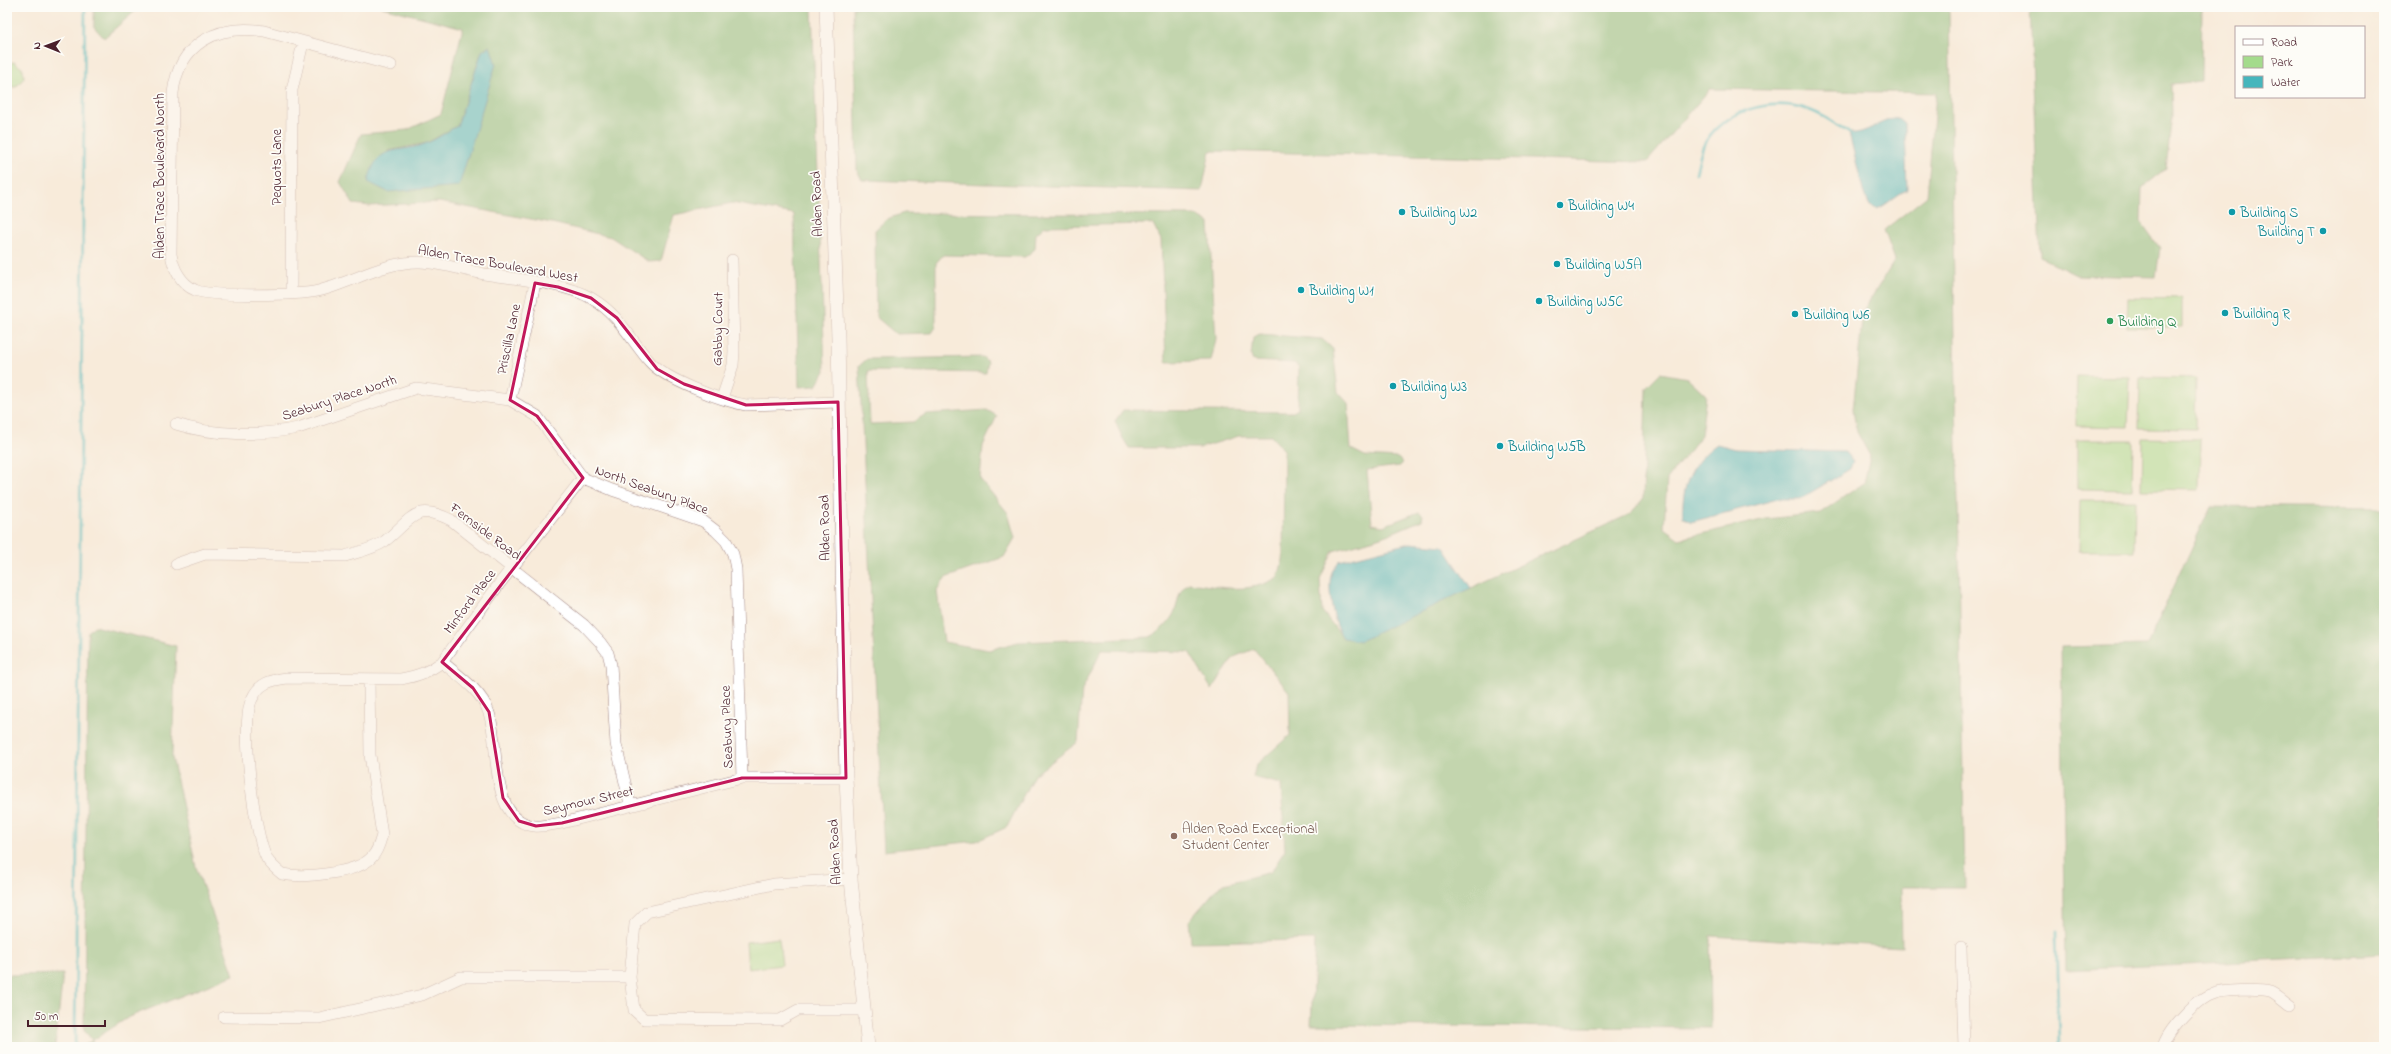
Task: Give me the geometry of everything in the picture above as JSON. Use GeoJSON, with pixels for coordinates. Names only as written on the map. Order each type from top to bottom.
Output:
{"type":"FeatureCollection","features":[{"type":"Feature","properties":{"kind":"street","name":"Alden Road"},"geometry":{"type":"LineString","coordinates":[[826,7],[838,402],[846,778],[851,879],[863,1010],[868,1047]]}},
{"type":"Feature","properties":{"kind":"street","name":"Alden Trace Boulevard North"},"geometry":{"type":"LineString","coordinates":[[190,287],[177,273],[171,254],[173,93],[179,68],[199,44],[221,32],[247,29],[264,31],[303,43]]}},
{"type":"Feature","properties":{"kind":"street"},"geometry":{"type":"LineString","coordinates":[[303,43],[392,65]]}},
{"type":"Feature","properties":{"kind":"street","name":"Pequots Lane"},"geometry":{"type":"LineString","coordinates":[[290,292],[292,90],[303,43]]}},
{"type":"Feature","properties":{"kind":"street","name":"Gabby Court"},"geometry":{"type":"LineString","coordinates":[[722,398],[733,365],[734,352],[732,260]]}},
{"type":"Feature","properties":{"kind":"street","name":"Alden Trace Boulevard West"},"geometry":{"type":"LineString","coordinates":[[190,287],[205,293],[233,294],[316,291],[398,264],[423,262],[558,287],[591,298],[617,318],[657,369],[684,384],[722,398],[746,405],[838,402]]}},
{"type":"Feature","properties":{"kind":"street","name":"Priscilla Lane"},"geometry":{"type":"LineString","coordinates":[[510,400],[535,283]]}},
{"type":"Feature","properties":{"kind":"street","name":"Seabury Place North"},"geometry":{"type":"LineString","coordinates":[[176,424],[196,430],[282,431],[298,428],[416,388],[510,400]]}},
{"type":"Feature","properties":{"kind":"street","name":"North Seabury Place"},"geometry":{"type":"LineString","coordinates":[[510,400],[537,416],[583,478],[612,490],[702,521],[726,541],[733,554],[736,569],[739,675]]}},
{"type":"Feature","properties":{"kind":"street","name":"Minford Place"},"geometry":{"type":"LineString","coordinates":[[369,680],[370,755],[382,835],[379,846],[372,858],[354,866],[297,877],[282,874],[267,858],[261,841],[249,766],[247,725],[248,706],[252,697],[262,685],[270,680],[321,678],[369,680],[401,679],[418,676],[442,662],[583,478]]}},
{"type":"Feature","properties":{"kind":"street","name":"Fernside Road"},"geometry":{"type":"LineString","coordinates":[[176,564],[205,554],[345,556],[367,550],[385,541],[410,516],[426,512],[437,513],[451,520],[584,625],[608,653],[611,665],[616,744],[630,804]]}},
{"type":"Feature","properties":{"kind":"street","name":"Seymour Street"},"geometry":{"type":"LineString","coordinates":[[442,662],[473,688],[489,712],[503,798],[510,812],[519,821],[536,826],[562,823],[630,804],[669,798],[742,778],[846,778]]}},
{"type":"Feature","properties":{"kind":"street","name":"Seabury Place"},"geometry":{"type":"LineString","coordinates":[[739,675],[742,778]]}},
{"type":"Feature","properties":{"kind":"street"},"geometry":{"type":"LineString","coordinates":[[851,879],[774,884],[647,912],[635,924],[630,977],[634,1010],[644,1019],[780,1020],[798,1010],[863,1010]]}},
{"type":"Feature","properties":{"kind":"street"},"geometry":{"type":"LineString","coordinates":[[1961,948],[1964,1047]]}},
{"type":"Feature","properties":{"kind":"street"},"geometry":{"type":"LineString","coordinates":[[224,1017],[319,1018],[422,995],[461,977],[630,977]]}},
{"type":"Feature","properties":{"kind":"street"},"geometry":{"type":"LineString","coordinates":[[2163,1047],[2170,1032],[2182,1018],[2211,994],[2229,991],[2270,992],[2290,1006]]}},
{"type":"Feature","properties":{"kind":"highlighted area"},"geometry":{"type":"Polygon","coordinates":[[[535,283],[558,287],[591,298],[617,318],[657,369],[684,384],[746,405],[838,402],[846,778],[742,778],[562,823],[536,826],[519,821],[503,798],[489,712],[473,688],[442,662],[583,478],[537,416],[510,400],[535,283]]]}},
{"type":"Feature","properties":{"kind":"green space"},"geometry":{"type":"Polygon","coordinates":[[[94,7],[140,7],[104,38],[94,27],[94,7]]]}},
{"type":"Feature","properties":{"kind":"green space"},"geometry":{"type":"Polygon","coordinates":[[[382,7],[812,7],[825,371],[816,386],[799,387],[794,214],[732,203],[674,215],[661,261],[649,262],[611,237],[552,223],[439,202],[370,206],[353,204],[340,182],[361,134],[407,130],[441,114],[463,28],[382,7]],[[490,46],[482,51],[457,126],[427,143],[388,151],[459,186],[490,46]]]}},
{"type":"Feature","properties":{"kind":"green space"},"geometry":{"type":"Polygon","coordinates":[[[853,7],[1949,7],[1965,887],[1901,887],[1902,947],[1710,936],[1711,1028],[1311,1025],[1315,940],[1191,942],[1189,921],[1220,885],[1271,872],[1285,850],[1281,784],[1253,777],[1256,765],[1290,735],[1289,692],[1254,649],[1234,657],[1212,690],[1189,652],[1102,650],[1082,690],[1078,742],[1034,775],[1007,827],[977,841],[884,851],[859,366],[867,359],[983,357],[988,362],[986,373],[868,371],[870,424],[913,422],[926,414],[987,410],[997,416],[983,446],[980,479],[1008,513],[1015,538],[1004,557],[945,578],[937,591],[944,642],[989,650],[1018,642],[1150,637],[1163,628],[1171,619],[1182,590],[1189,583],[1224,588],[1246,588],[1267,583],[1278,577],[1283,560],[1284,450],[1271,436],[1239,436],[1200,448],[1129,448],[1115,421],[1123,410],[1293,412],[1298,409],[1299,367],[1294,363],[1253,361],[1251,356],[1253,337],[1260,334],[1322,339],[1333,349],[1338,392],[1348,403],[1351,449],[1365,456],[1398,458],[1403,463],[1400,466],[1367,470],[1372,524],[1383,526],[1419,512],[1423,515],[1422,520],[1382,537],[1333,551],[1320,579],[1322,611],[1343,638],[1471,588],[1630,514],[1643,499],[1646,387],[1660,373],[1688,378],[1706,395],[1701,436],[1667,479],[1664,528],[1679,539],[1766,519],[1820,513],[1864,483],[1870,456],[1857,432],[1853,410],[1863,311],[1895,260],[1884,230],[1927,196],[1936,93],[1710,89],[1647,162],[1210,151],[1202,191],[862,180],[857,170],[853,7]]]}},
{"type":"Feature","properties":{"kind":"green space"},"geometry":{"type":"Polygon","coordinates":[[[2030,7],[2202,7],[2201,81],[2171,84],[2172,115],[2166,169],[2142,188],[2141,222],[2160,248],[2156,277],[2076,275],[2040,257],[2030,7]]]}},
{"type":"Feature","properties":{"kind":"green space"},"geometry":{"type":"Polygon","coordinates":[[[14,62],[23,69],[24,78],[16,87],[7,87],[7,63],[14,62]]]}},
{"type":"Feature","properties":{"kind":"green space"},"geometry":{"type":"Polygon","coordinates":[[[904,213],[1195,215],[1209,223],[1216,339],[1211,361],[1166,362],[1161,240],[1153,224],[1045,226],[1036,234],[1035,249],[1025,257],[943,255],[936,263],[936,327],[932,333],[896,334],[876,317],[875,230],[887,219],[904,213]]]}},
{"type":"Feature","properties":{"kind":"green space"},"geometry":{"type":"Polygon","coordinates":[[[2128,297],[2182,298],[2182,327],[2127,327],[2128,297]]]}},
{"type":"Feature","properties":{"kind":"green space"},"geometry":{"type":"Polygon","coordinates":[[[2077,376],[2130,377],[2128,427],[2076,426],[2077,376]]]}},
{"type":"Feature","properties":{"kind":"green space"},"geometry":{"type":"Polygon","coordinates":[[[2140,377],[2196,378],[2195,429],[2139,428],[2140,377]]]}},
{"type":"Feature","properties":{"kind":"green space"},"geometry":{"type":"Polygon","coordinates":[[[2143,438],[2200,439],[2199,490],[2142,489],[2143,438]]]}},
{"type":"Feature","properties":{"kind":"green space"},"geometry":{"type":"Polygon","coordinates":[[[2077,440],[2133,440],[2132,490],[2077,489],[2077,440]]]}},
{"type":"Feature","properties":{"kind":"green space"},"geometry":{"type":"Polygon","coordinates":[[[2080,500],[2136,500],[2135,551],[2079,551],[2080,500]]]}},
{"type":"Feature","properties":{"kind":"green space"},"geometry":{"type":"Polygon","coordinates":[[[2211,506],[2384,508],[2384,954],[2066,970],[2061,647],[2147,645],[2211,506]]]}},
{"type":"Feature","properties":{"kind":"green space"},"geometry":{"type":"Polygon","coordinates":[[[94,626],[176,646],[172,757],[196,867],[234,975],[129,1017],[93,1040],[92,1047],[83,1047],[92,1040],[84,1030],[88,632],[94,626]]]}},
{"type":"Feature","properties":{"kind":"green space"},"geometry":{"type":"Polygon","coordinates":[[[779,938],[782,965],[748,969],[746,942],[779,938]]]}},
{"type":"Feature","properties":{"kind":"green space"},"geometry":{"type":"Polygon","coordinates":[[[63,974],[55,1047],[7,1047],[7,975],[63,974]]]}},
{"type":"Feature","properties":{"kind":"water"},"geometry":{"type":"Polygon","coordinates":[[[490,46],[496,64],[459,186],[388,192],[368,182],[372,169],[377,160],[383,155],[427,143],[457,126],[482,51],[490,46]]]}},
{"type":"Feature","properties":{"kind":"water"},"geometry":{"type":"Polygon","coordinates":[[[1899,118],[1905,123],[1907,190],[1877,209],[1870,206],[1864,194],[1849,133],[1861,132],[1885,121],[1899,118]]]}},
{"type":"Feature","properties":{"kind":"water"},"geometry":{"type":"Polygon","coordinates":[[[1717,444],[1736,449],[1845,452],[1853,462],[1850,469],[1800,499],[1778,499],[1691,522],[1683,517],[1686,485],[1695,466],[1701,458],[1717,444]]]}},
{"type":"Feature","properties":{"kind":"water"},"geometry":{"type":"Polygon","coordinates":[[[1410,543],[1443,546],[1471,588],[1360,641],[1343,638],[1334,616],[1330,596],[1330,579],[1332,572],[1339,561],[1410,543]]]}},
{"type":"Feature","properties":{"kind":"waterway"},"geometry":{"type":"LineString","coordinates":[[75,1047],[85,7]]}},
{"type":"Feature","properties":{"kind":"waterway"},"geometry":{"type":"LineString","coordinates":[[1696,173],[1703,147],[1711,134],[1735,115],[1749,109],[1780,105],[1795,106],[1820,114],[1849,133]]}},
{"type":"Feature","properties":{"kind":"waterway"},"geometry":{"type":"LineString","coordinates":[[2056,931],[2059,1047]]}},
{"type":"Feature","properties":{"kind":"place","name":"Building W4"},"geometry":{"type":"Point","coordinates":[1560,205]}},
{"type":"Feature","properties":{"kind":"place","name":"Building W2"},"geometry":{"type":"Point","coordinates":[1402,212]}},
{"type":"Feature","properties":{"kind":"place","name":"Building S"},"geometry":{"type":"Point","coordinates":[2232,212]}},
{"type":"Feature","properties":{"kind":"place","name":"Building T"},"geometry":{"type":"Point","coordinates":[2323,231]}},
{"type":"Feature","properties":{"kind":"place","name":"Building W5A"},"geometry":{"type":"Point","coordinates":[1557,264]}},
{"type":"Feature","properties":{"kind":"place","name":"Building W1"},"geometry":{"type":"Point","coordinates":[1301,290]}},
{"type":"Feature","properties":{"kind":"place","name":"Building W5C"},"geometry":{"type":"Point","coordinates":[1539,301]}},
{"type":"Feature","properties":{"kind":"place","name":"Building R"},"geometry":{"type":"Point","coordinates":[2225,313]}},
{"type":"Feature","properties":{"kind":"place","name":"Building W6"},"geometry":{"type":"Point","coordinates":[1795,314]}},
{"type":"Feature","properties":{"kind":"place","name":"Building Q"},"geometry":{"type":"Point","coordinates":[2110,321]}},
{"type":"Feature","properties":{"kind":"place","name":"Building W3"},"geometry":{"type":"Point","coordinates":[1393,386]}},
{"type":"Feature","properties":{"kind":"place","name":"Building W5B"},"geometry":{"type":"Point","coordinates":[1500,446]}},
{"type":"Feature","properties":{"kind":"place","name":"Alden Road Exceptional Student Center"},"geometry":{"type":"Point","coordinates":[1174,836]}}]}
